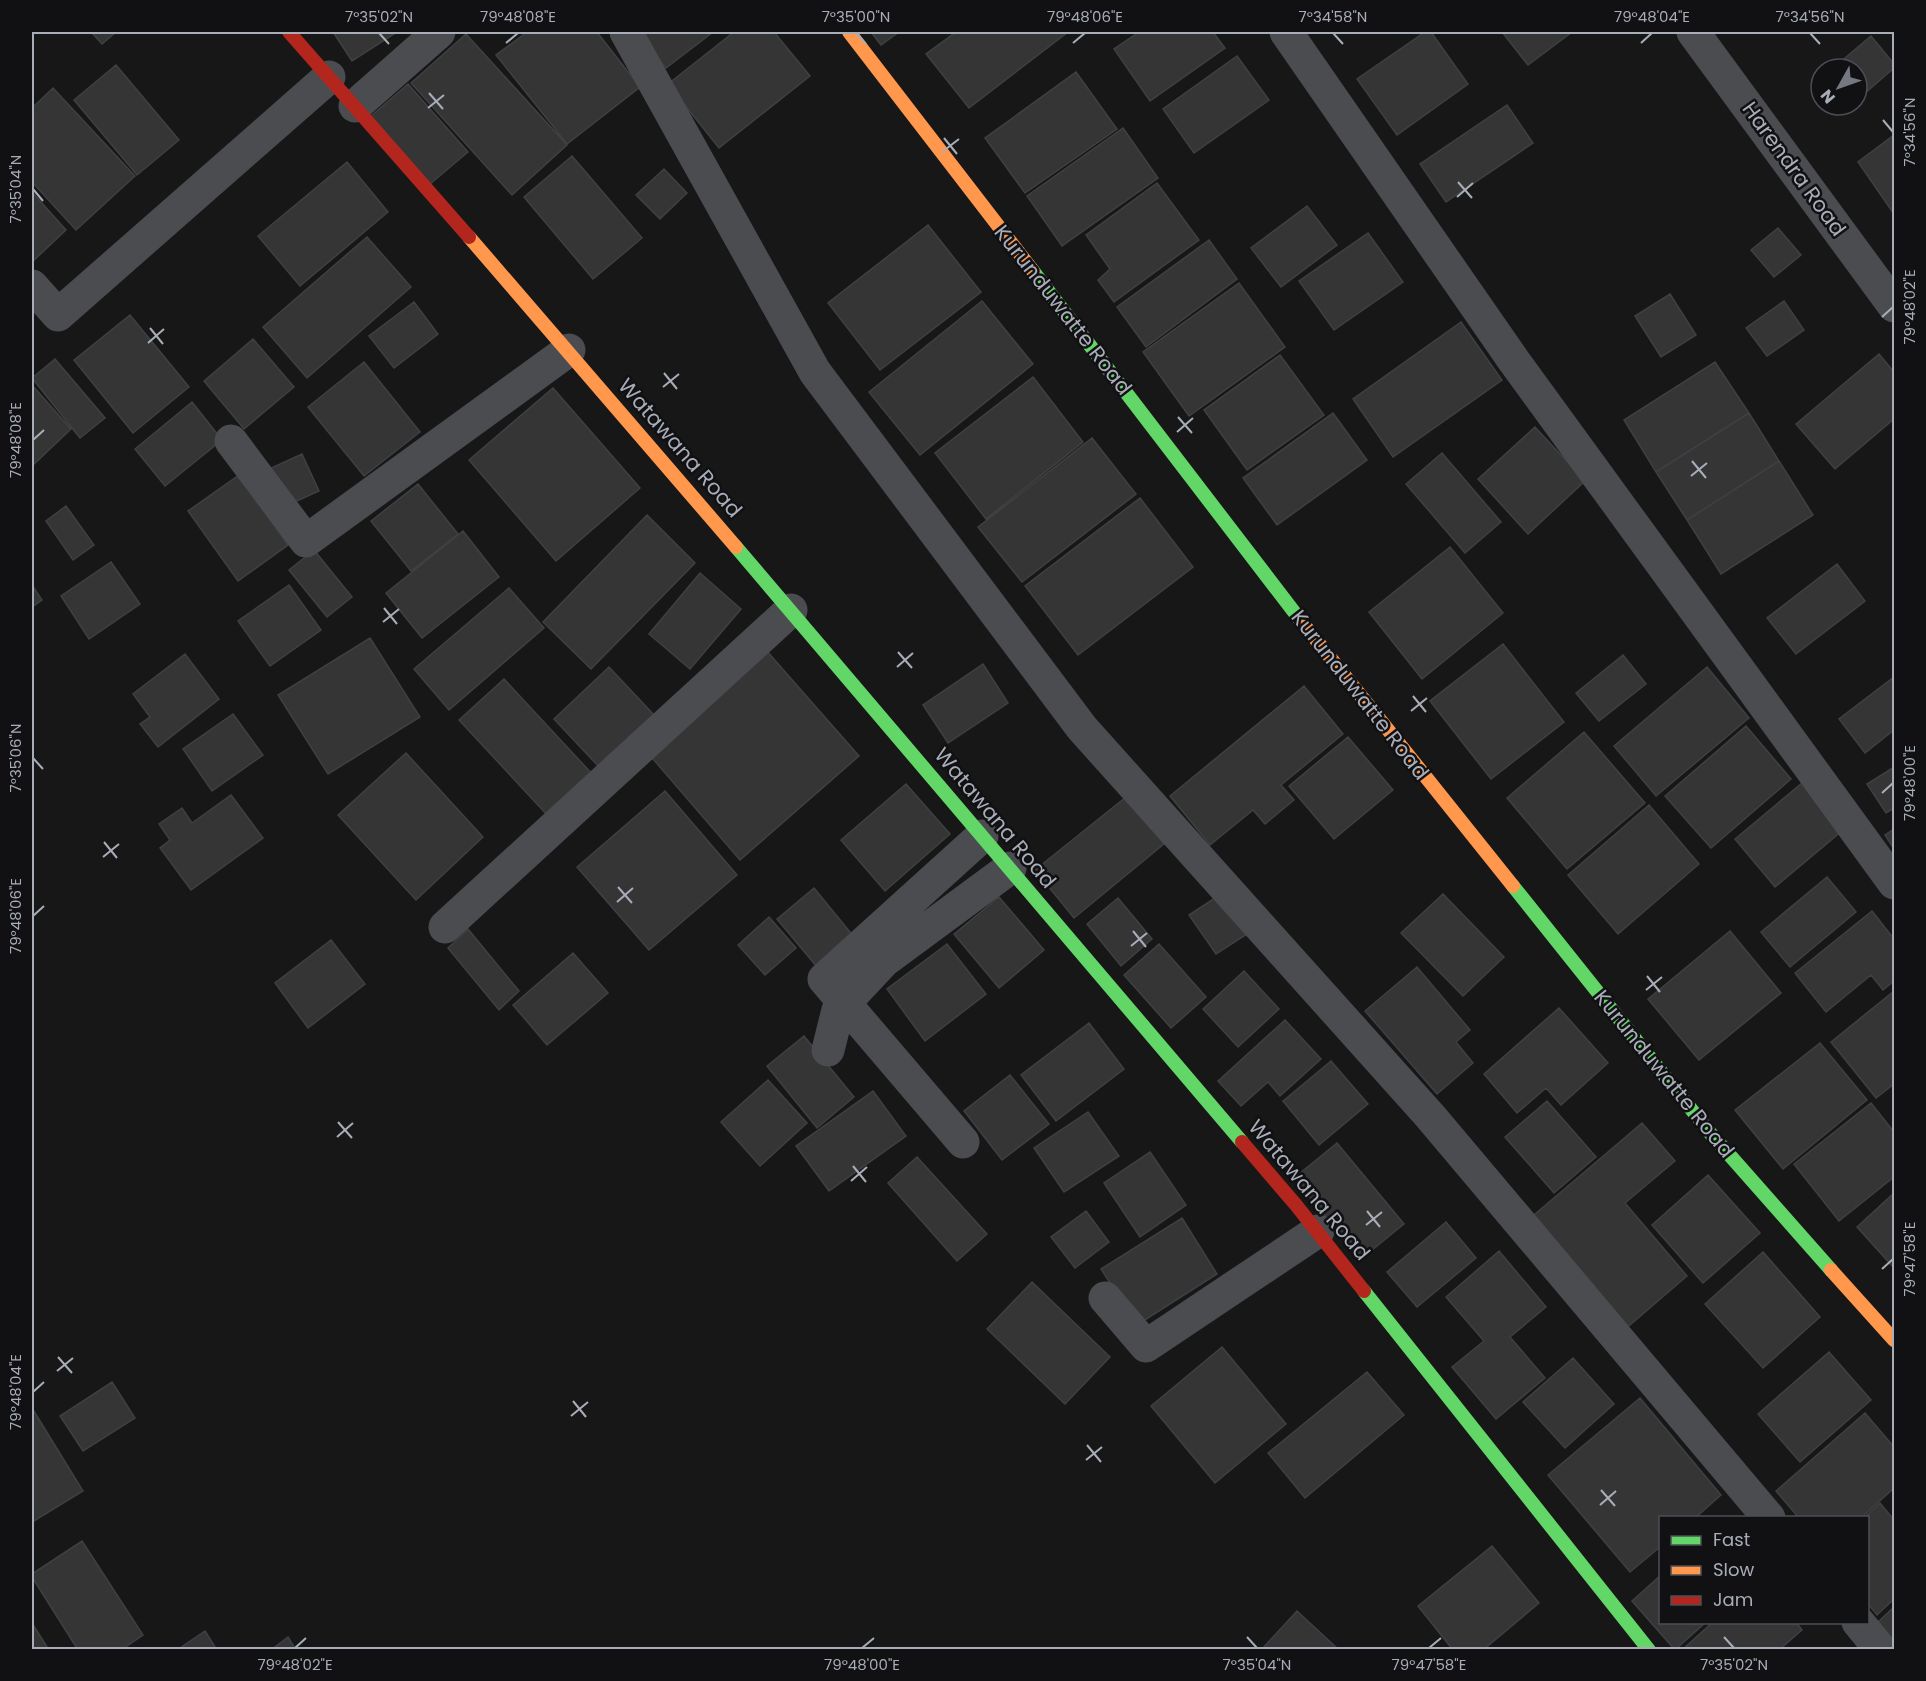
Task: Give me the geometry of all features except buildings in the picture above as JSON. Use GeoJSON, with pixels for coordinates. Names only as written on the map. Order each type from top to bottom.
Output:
{"type":"FeatureCollection","features":[{"type":"Feature","properties":{"kind":"street","name":"Watawana Road"},"geometry":{"type":"LineString","coordinates":[[289,32],[569,350],[1318,1231],[1649,1650]]}},
{"type":"Feature","properties":{"kind":"street"},"geometry":{"type":"LineString","coordinates":[[355,106],[439,32]]}},
{"type":"Feature","properties":{"kind":"street"},"geometry":{"type":"LineString","coordinates":[[626,32],[815,372],[1082,728],[1430,1116],[1767,1516]]}},
{"type":"Feature","properties":{"kind":"street","name":"Kurunduwatte Road"},"geometry":{"type":"LineString","coordinates":[[849,32],[1343,675],[1711,1134],[1894,1340]]}},
{"type":"Feature","properties":{"kind":"street"},"geometry":{"type":"LineString","coordinates":[[1286,32],[1514,361],[1894,883]]}},
{"type":"Feature","properties":{"kind":"street","name":"Harendra Road"},"geometry":{"type":"LineString","coordinates":[[1693,32],[1894,306]]}},
{"type":"Feature","properties":{"kind":"street"},"geometry":{"type":"LineString","coordinates":[[32,286],[58,315],[329,77]]}},
{"type":"Feature","properties":{"kind":"street"},"geometry":{"type":"LineString","coordinates":[[231,441],[306,541],[569,350]]}},
{"type":"Feature","properties":{"kind":"street"},"geometry":{"type":"LineString","coordinates":[[445,927],[791,610]]}},
{"type":"Feature","properties":{"kind":"street"},"geometry":{"type":"LineString","coordinates":[[963,1142],[824,979],[982,836]]}},
{"type":"Feature","properties":{"kind":"street"},"geometry":{"type":"LineString","coordinates":[[828,1050],[838,1010],[884,961],[1010,868]]}},
{"type":"Feature","properties":{"kind":"street"},"geometry":{"type":"LineString","coordinates":[[1105,1298],[1146,1346],[1318,1231]]}},
{"type":"Feature","properties":{"kind":"street"},"geometry":{"type":"LineString","coordinates":[[1859,1624],[1881,1650]]}},
{"type":"Feature","properties":{"kind":"traffic: fast"},"geometry":{"type":"LineString","coordinates":[[1033,271],[1301,621]]}},
{"type":"Feature","properties":{"kind":"traffic: fast"},"geometry":{"type":"LineString","coordinates":[[736,547],[1242,1142]]}},
{"type":"Feature","properties":{"kind":"traffic: fast"},"geometry":{"type":"LineString","coordinates":[[1513,886],[1711,1134],[1831,1270]]}},
{"type":"Feature","properties":{"kind":"traffic: fast"},"geometry":{"type":"LineString","coordinates":[[1364,1291],[1649,1650]]}},
{"type":"Feature","properties":{"kind":"traffic: slow"},"geometry":{"type":"LineString","coordinates":[[849,32],[1033,271]]}},
{"type":"Feature","properties":{"kind":"traffic: slow"},"geometry":{"type":"LineString","coordinates":[[469,237],[736,547]]}},
{"type":"Feature","properties":{"kind":"traffic: slow"},"geometry":{"type":"LineString","coordinates":[[1301,621],[1513,886]]}},
{"type":"Feature","properties":{"kind":"traffic: slow"},"geometry":{"type":"LineString","coordinates":[[1831,1270],[1894,1340]]}},
{"type":"Feature","properties":{"kind":"traffic: jam"},"geometry":{"type":"LineString","coordinates":[[289,32],[469,237]]}},
{"type":"Feature","properties":{"kind":"traffic: jam"},"geometry":{"type":"LineString","coordinates":[[1242,1142],[1296,1205],[1364,1291]]}}]}
